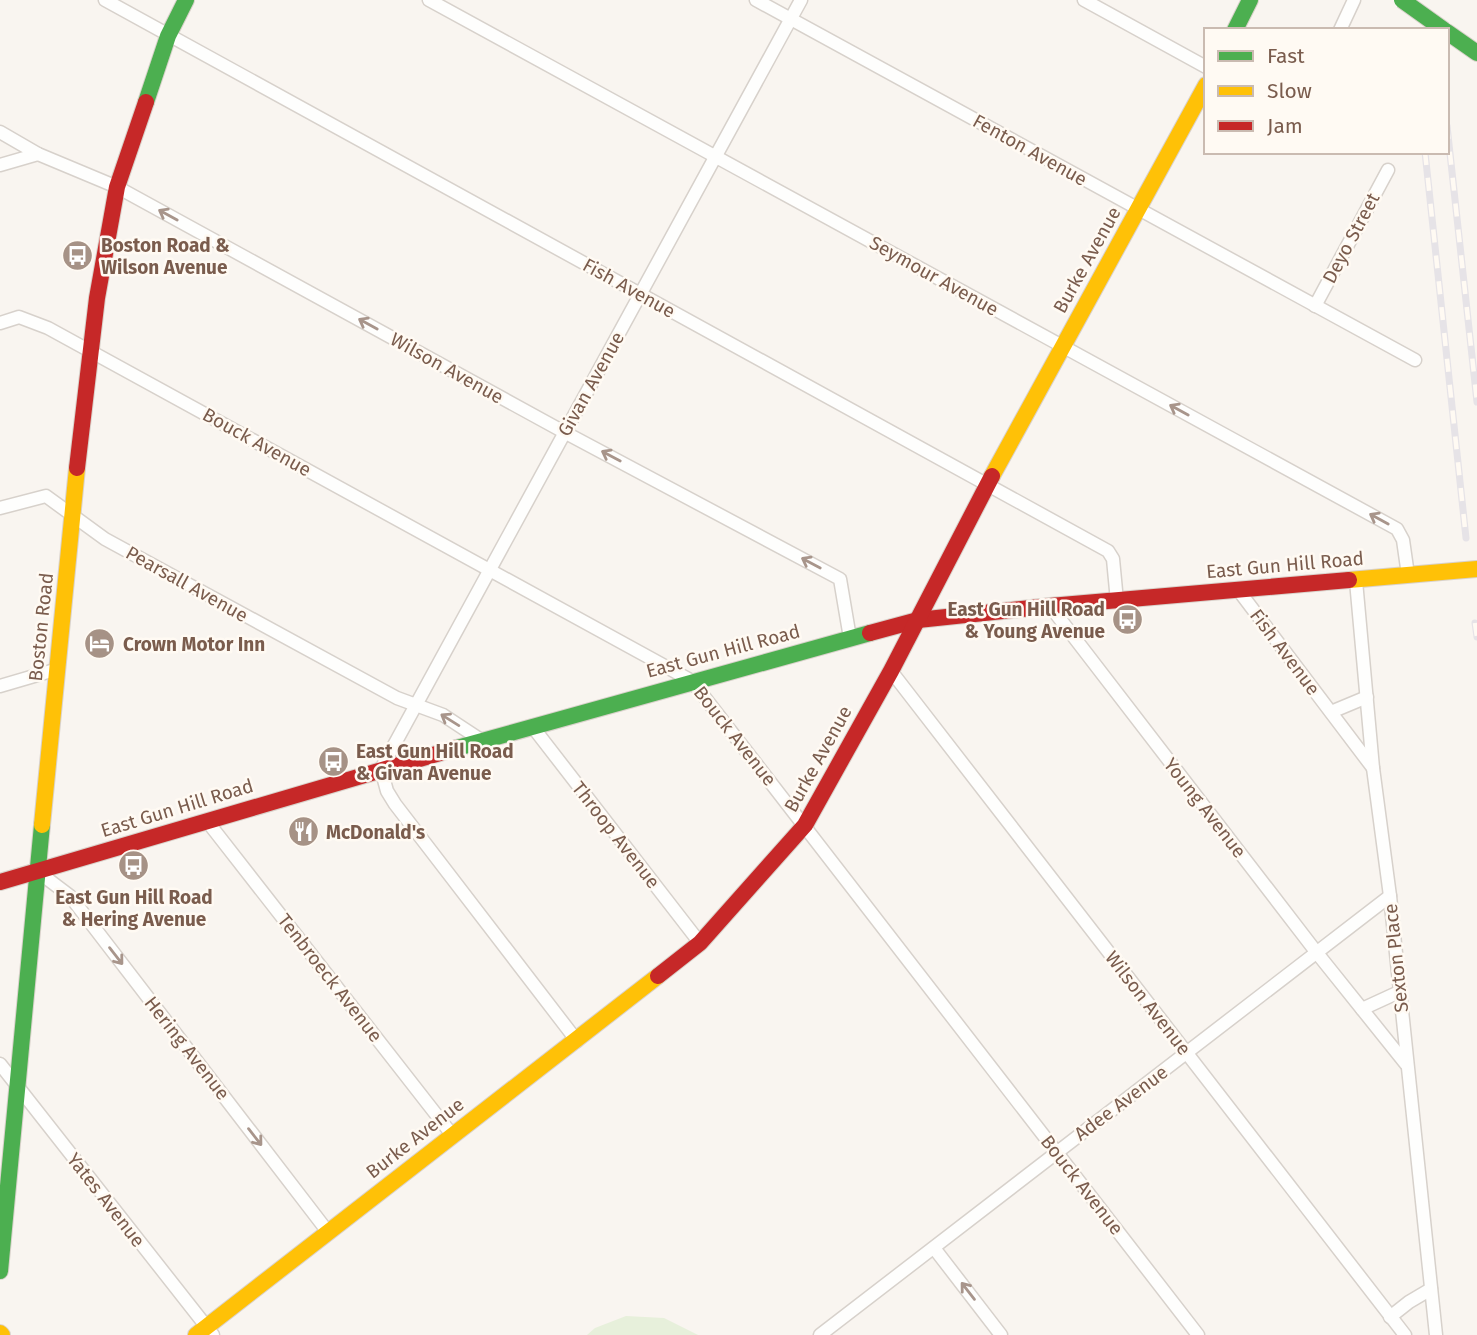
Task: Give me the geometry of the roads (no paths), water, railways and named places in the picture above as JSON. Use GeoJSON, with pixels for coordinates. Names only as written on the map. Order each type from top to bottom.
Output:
{"type":"FeatureCollection","features":[{"type":"Feature","properties":{"kind":"main road","name":"Boston Road"},"geometry":{"type":"LineString","coordinates":[[0,1271],[72,515],[98,290],[117,187],[168,36],[186,0]]}},
{"type":"Feature","properties":{"kind":"main road"},"geometry":{"type":"LineString","coordinates":[[1236,28],[1250,0]]}},
{"type":"Feature","properties":{"kind":"main road"},"geometry":{"type":"LineString","coordinates":[[1402,0],[1442,28]]}},
{"type":"Feature","properties":{"kind":"main road"},"geometry":{"type":"LineString","coordinates":[[1450,34],[1477,52]]}},
{"type":"Feature","properties":{"kind":"main road","name":"Burke Avenue"},"geometry":{"type":"LineString","coordinates":[[205,1332],[328,1232],[700,943],[805,825],[891,671],[988,485],[1204,89]]}},
{"type":"Feature","properties":{"kind":"main road","name":"East Gun Hill Road"},"geometry":{"type":"LineString","coordinates":[[0,882],[481,740],[918,620],[1477,569]]}},
{"type":"Feature","properties":{"kind":"street","name":"Fish Avenue"},"geometry":{"type":"LineString","coordinates":[[105,0],[1108,551],[1113,559],[1117,601]]}},
{"type":"Feature","properties":{"kind":"street","name":"Seymour Avenue"},"geometry":{"type":"LineString","coordinates":[[429,0],[1397,529],[1403,540],[1408,575]]}},
{"type":"Feature","properties":{"kind":"street","name":"Fenton Avenue"},"geometry":{"type":"LineString","coordinates":[[756,0],[1415,360]]}},
{"type":"Feature","properties":{"kind":"street","name":"Givan Avenue"},"geometry":{"type":"LineString","coordinates":[[381,769],[802,0]]}},
{"type":"Feature","properties":{"kind":"street"},"geometry":{"type":"LineString","coordinates":[[1084,0],[1204,66]]}},
{"type":"Feature","properties":{"kind":"street"},"geometry":{"type":"LineString","coordinates":[[1341,28],[1354,0]]}},
{"type":"Feature","properties":{"kind":"street","name":"Wilson Avenue"},"geometry":{"type":"LineString","coordinates":[[0,132],[38,154],[117,187],[564,432],[840,579],[850,638]]}},
{"type":"Feature","properties":{"kind":"street"},"geometry":{"type":"LineString","coordinates":[[0,166],[38,154]]}},
{"type":"Feature","properties":{"kind":"street","name":"Deyo Street"},"geometry":{"type":"LineString","coordinates":[[1315,306],[1388,170]]}},
{"type":"Feature","properties":{"kind":"street","name":"Bouck Avenue"},"geometry":{"type":"LineString","coordinates":[[0,323],[19,317],[48,328],[692,681],[1198,1335]]}},
{"type":"Feature","properties":{"kind":"street","name":"Pearsall Avenue"},"geometry":{"type":"LineString","coordinates":[[0,508],[46,496],[105,539],[397,698],[443,715],[481,740]]}},
{"type":"Feature","properties":{"kind":"street","name":"Sexton Place"},"geometry":{"type":"LineString","coordinates":[[1356,580],[1373,768],[1390,896],[1436,1335]]}},
{"type":"Feature","properties":{"kind":"street","name":"Fish Avenue"},"geometry":{"type":"LineString","coordinates":[[1239,591],[1373,768]]}},
{"type":"Feature","properties":{"kind":"street","name":"Young Avenue"},"geometry":{"type":"LineString","coordinates":[[1050,606],[1317,953],[1407,1065]]}},
{"type":"Feature","properties":{"kind":"street"},"geometry":{"type":"LineString","coordinates":[[0,686],[58,669]]}},
{"type":"Feature","properties":{"kind":"street","name":"Wilson Avenue"},"geometry":{"type":"LineString","coordinates":[[891,671],[1405,1335]]}},
{"type":"Feature","properties":{"kind":"street","name":"Fish Avenue"},"geometry":{"type":"LineString","coordinates":[[1331,712],[1367,697]]}},
{"type":"Feature","properties":{"kind":"street","name":"Throop Avenue"},"geometry":{"type":"LineString","coordinates":[[532,726],[700,943]]}},
{"type":"Feature","properties":{"kind":"street"},"geometry":{"type":"LineString","coordinates":[[381,769],[387,792],[395,804],[577,1041]]}},
{"type":"Feature","properties":{"kind":"street","name":"Tenbroeck Avenue"},"geometry":{"type":"LineString","coordinates":[[207,821],[453,1136]]}},
{"type":"Feature","properties":{"kind":"street","name":"Hering Avenue"},"geometry":{"type":"LineString","coordinates":[[37,871],[70,896],[328,1232]]}},
{"type":"Feature","properties":{"kind":"street","name":"Adee Avenue"},"geometry":{"type":"LineString","coordinates":[[820,1335],[1390,896]]}},
{"type":"Feature","properties":{"kind":"street"},"geometry":{"type":"LineString","coordinates":[[1362,1009],[1399,992]]}},
{"type":"Feature","properties":{"kind":"street","name":"Yates Avenue"},"geometry":{"type":"LineString","coordinates":[[0,1064],[205,1332]]}},
{"type":"Feature","properties":{"kind":"street"},"geometry":{"type":"LineString","coordinates":[[934,1248],[1001,1335]]}},
{"type":"Feature","properties":{"kind":"street"},"geometry":{"type":"LineString","coordinates":[[1391,1317],[1431,1289]]}},
{"type":"Feature","properties":{"kind":"railway"},"geometry":{"type":"LineString","coordinates":[[1449,144],[1477,402]]}},
{"type":"Feature","properties":{"kind":"railway"},"geometry":{"type":"LineString","coordinates":[[1425,154],[1466,538]]}},
{"type":"Feature","properties":{"kind":"railway"},"geometry":{"type":"LineString","coordinates":[[1475,623],[1477,637]]}},
{"type":"Feature","properties":{"kind":"place","name":"Boston Road & Wilson Avenue"},"geometry":{"type":"Point","coordinates":[78,256]}},
{"type":"Feature","properties":{"kind":"place","name":"East Gun Hill Road & Young Avenue"},"geometry":{"type":"Point","coordinates":[1128,620]}},
{"type":"Feature","properties":{"kind":"place","name":"Crown Motor Inn"},"geometry":{"type":"Point","coordinates":[100,644]}},
{"type":"Feature","properties":{"kind":"place","name":"East Gun Hill Road & Givan Avenue"},"geometry":{"type":"Point","coordinates":[333,762]}},
{"type":"Feature","properties":{"kind":"place","name":"McDonald's"},"geometry":{"type":"Point","coordinates":[303,832]}},
{"type":"Feature","properties":{"kind":"place","name":"East Gun Hill Road & Hering Avenue"},"geometry":{"type":"Point","coordinates":[134,866]}}]}
